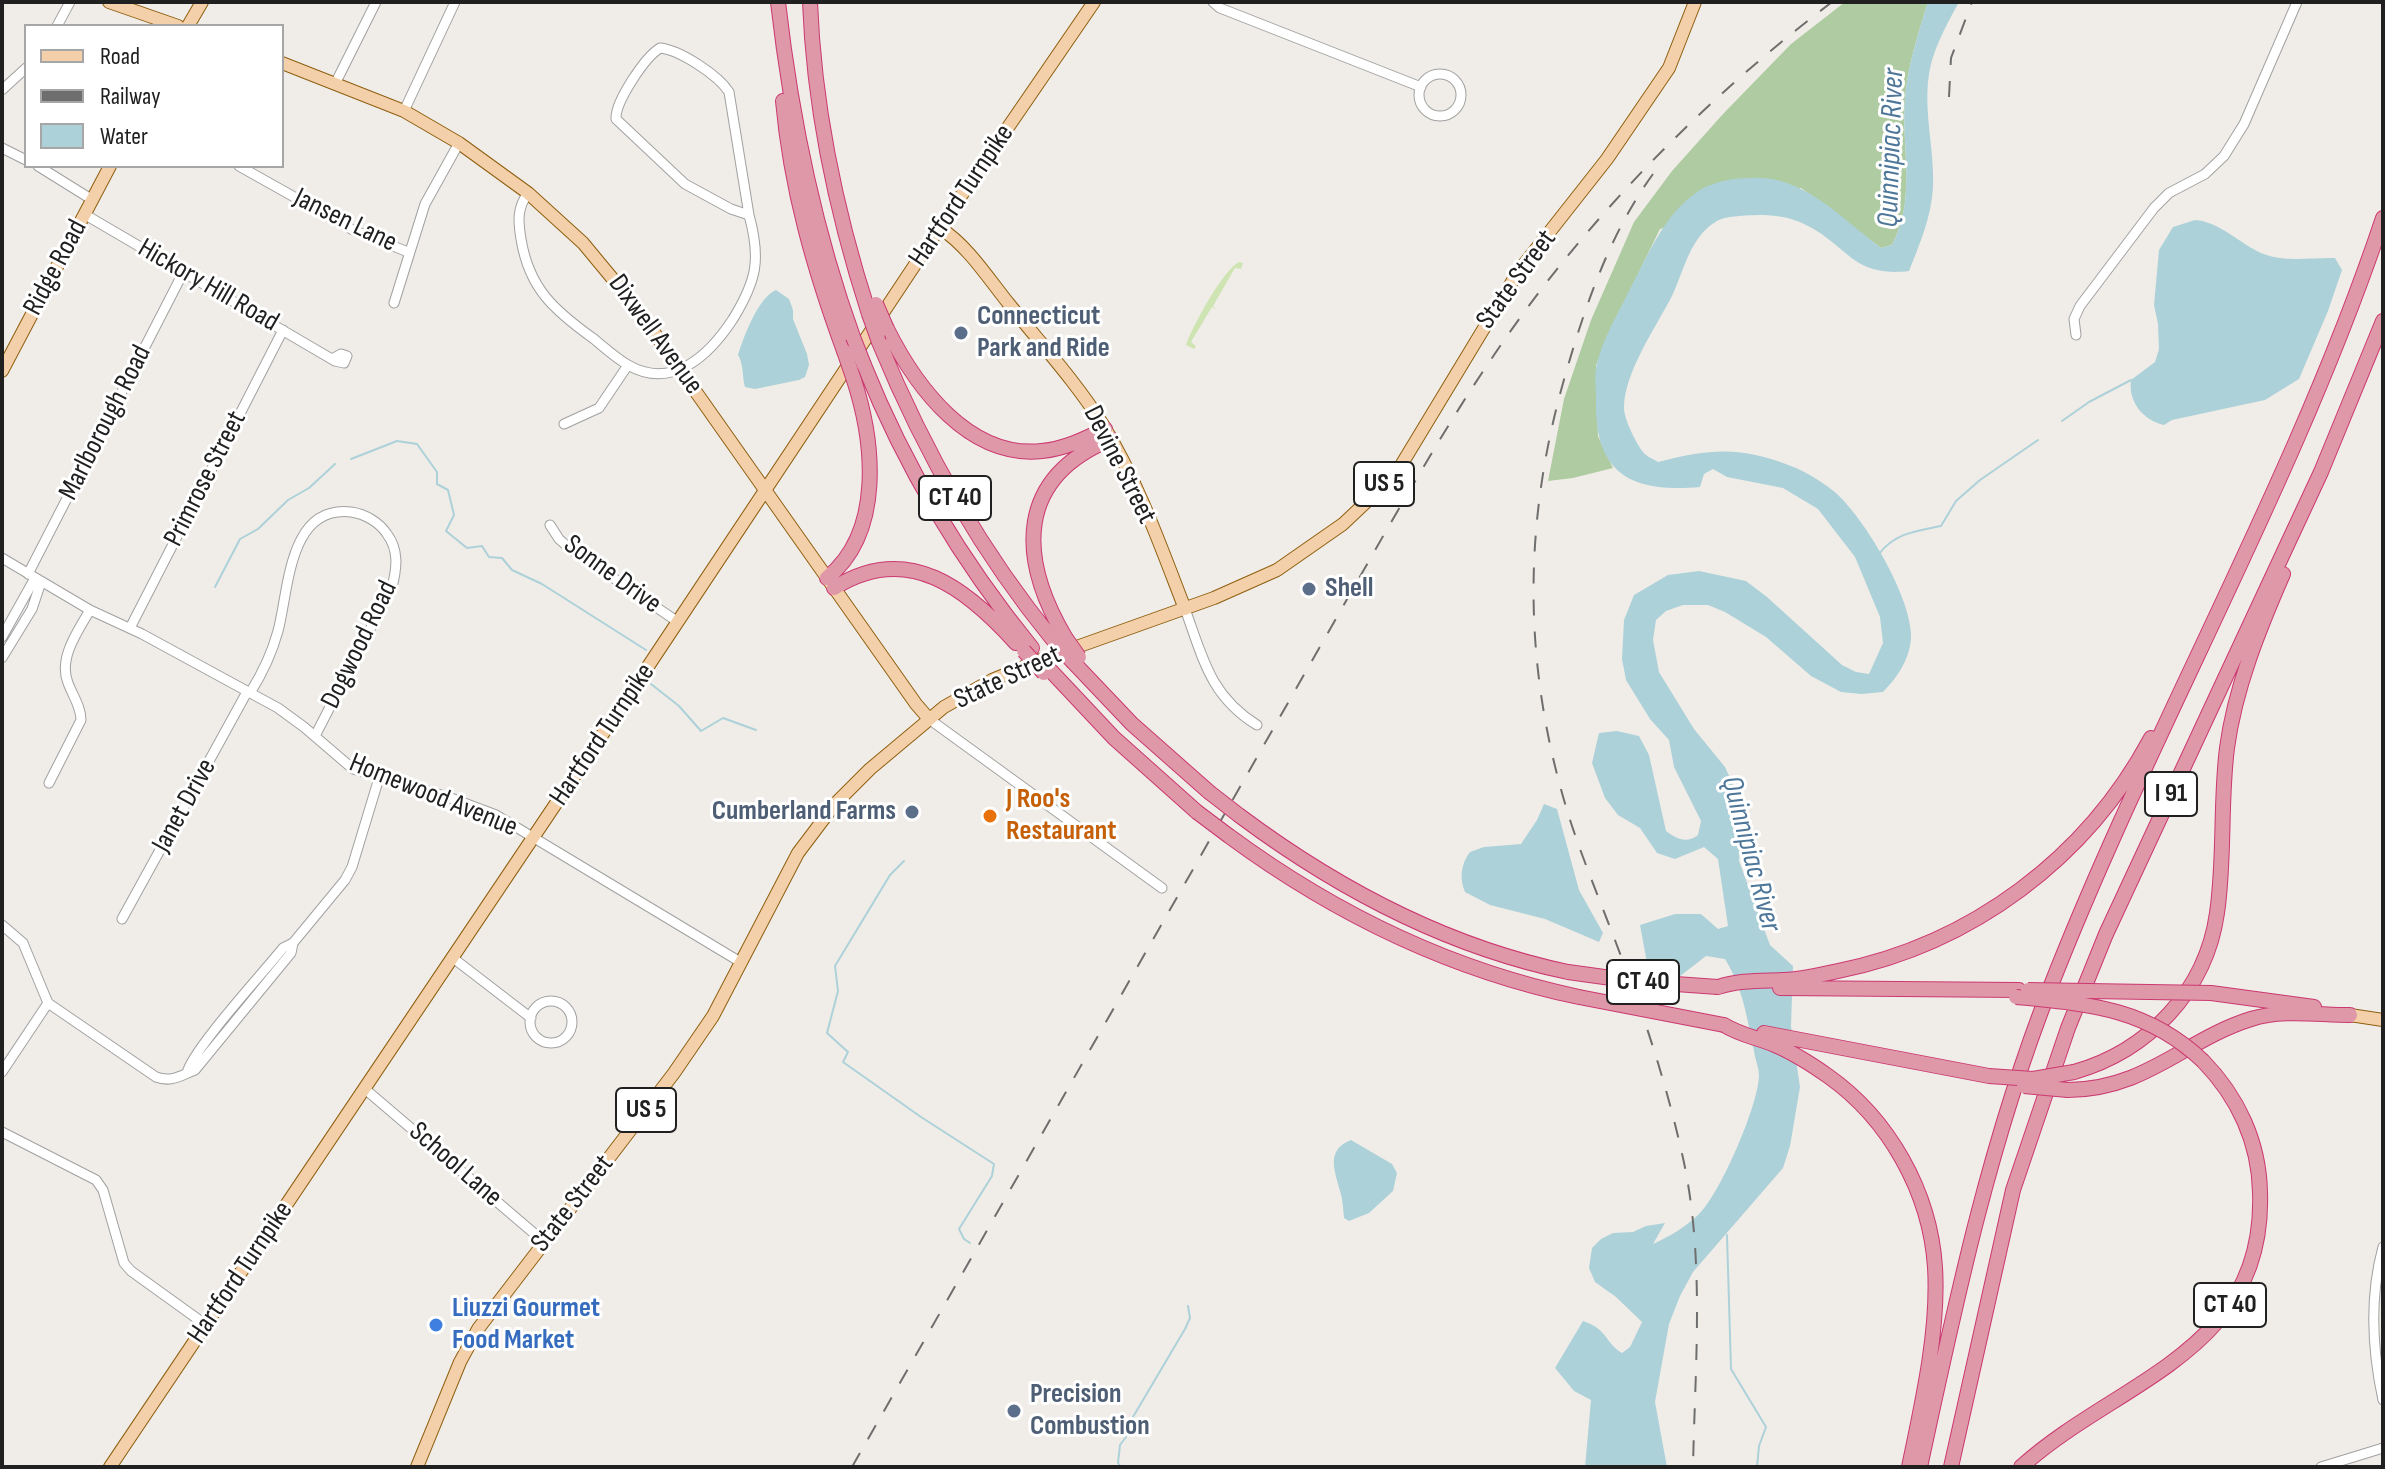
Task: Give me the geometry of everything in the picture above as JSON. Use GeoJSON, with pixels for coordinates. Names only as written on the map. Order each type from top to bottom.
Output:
{"type":"FeatureCollection","features":[{"type":"Feature","properties":{"kind":"highway","name":"CT 40"},"geometry":{"type":"LineString","coordinates":[[778,2],[785,61],[812,203],[853,337],[903,451],[944,525],[1028,650],[1136,759],[1197,812],[1304,886],[1403,941],[1488,974],[1579,997],[1724,1025],[1786,1050],[1830,1078],[1866,1109],[1897,1150],[1918,1193],[1931,1240],[1935,1276],[1933,1315],[1909,1467]]}},
{"type":"Feature","properties":{"kind":"highway","name":"CT 40"},"geometry":{"type":"LineString","coordinates":[[810,2],[821,123],[841,221],[919,432],[996,564],[1078,662],[1096,679],[1102,694],[1146,737],[1240,816],[1325,873],[1416,922],[1494,953],[1568,972],[1633,981],[1718,987],[1736,982],[1825,982]]}},
{"type":"Feature","properties":{"kind":"highway"},"geometry":{"type":"LineString","coordinates":[[785,61],[783,93],[794,186],[811,256],[854,380],[866,435],[868,495],[855,542],[830,583]]}},
{"type":"Feature","properties":{"kind":"highway","name":"I 91"},"geometry":{"type":"LineString","coordinates":[[1920,1467],[1981,1195],[2010,1096],[2045,1000],[2097,876],[2302,431],[2338,344],[2383,218]]}},
{"type":"Feature","properties":{"kind":"highway","name":"I 91"},"geometry":{"type":"LineString","coordinates":[[1951,1467],[2013,1190],[2068,1028],[2106,934],[2314,487],[2383,321]]}},
{"type":"Feature","properties":{"kind":"highway"},"geometry":{"type":"LineString","coordinates":[[883,336],[931,397],[958,422],[986,441],[1016,450],[1043,451],[1108,434]]}},
{"type":"Feature","properties":{"kind":"highway"},"geometry":{"type":"LineString","coordinates":[[1060,639],[1040,579],[1034,540],[1038,508],[1049,483],[1061,468],[1108,434]]}},
{"type":"Feature","properties":{"kind":"highway"},"geometry":{"type":"LineString","coordinates":[[1987,1077],[2033,1079],[2074,1072],[2117,1056],[2158,1026],[2186,993],[2205,957],[2213,933],[2218,903],[2225,771],[2233,717],[2264,622],[2308,519],[2314,487]]}},
{"type":"Feature","properties":{"kind":"highway"},"geometry":{"type":"LineString","coordinates":[[830,583],[873,571],[902,570],[931,577],[952,585],[973,599],[1028,650]]}},
{"type":"Feature","properties":{"kind":"highway"},"geometry":{"type":"LineString","coordinates":[[1825,982],[1927,944],[1977,919],[2024,887],[2069,848],[2105,809],[2139,759],[2167,704],[2185,684]]}},
{"type":"Feature","properties":{"kind":"highway"},"geometry":{"type":"LineString","coordinates":[[1825,982],[1928,991],[2018,994],[2211,993],[2350,1015]]}},
{"type":"Feature","properties":{"kind":"highway","name":"CT 40"},"geometry":{"type":"LineString","coordinates":[[2018,994],[2096,1006],[2138,1018],[2177,1040],[2203,1061],[2239,1109],[2250,1135],[2257,1164],[2260,1220],[2255,1249],[2245,1276],[2220,1320],[2190,1350],[2021,1467]]}},
{"type":"Feature","properties":{"kind":"highway"},"geometry":{"type":"LineString","coordinates":[[1724,1025],[2027,1087],[2068,1090],[2104,1087],[2133,1078],[2228,1028],[2257,1017],[2284,1014],[2350,1015]]}},
{"type":"Feature","properties":{"kind":"main road"},"geometry":{"type":"LineString","coordinates":[[109,2],[172,24]]}},
{"type":"Feature","properties":{"kind":"main road"},"geometry":{"type":"LineString","coordinates":[[189,24],[202,2]]}},
{"type":"Feature","properties":{"kind":"main road","name":"Hartford Turnpike"},"geometry":{"type":"LineString","coordinates":[[110,1467],[1094,2]]}},
{"type":"Feature","properties":{"kind":"main road","name":"State Street"},"geometry":{"type":"LineString","coordinates":[[417,1467],[460,1362],[478,1329],[674,1073],[713,1016],[778,888],[810,835],[857,781],[929,719],[962,696],[1014,670],[1249,584],[1293,560],[1356,512],[1400,467],[1518,272],[1607,159],[1669,68],[1695,2]]}},
{"type":"Feature","properties":{"kind":"main road","name":"Dixwell Avenue"},"geometry":{"type":"LineString","coordinates":[[284,64],[404,111],[459,143],[528,193],[574,234],[608,271],[929,719]]}},
{"type":"Feature","properties":{"kind":"main road","name":"Ridge Road"},"geometry":{"type":"LineString","coordinates":[[2,371],[109,168]]}},
{"type":"Feature","properties":{"kind":"main road","name":"Devine Street"},"geometry":{"type":"LineString","coordinates":[[940,228],[955,239],[1069,377],[1108,434],[1135,486],[1185,609]]}},
{"type":"Feature","properties":{"kind":"main road"},"geometry":{"type":"LineString","coordinates":[[2350,1015],[2383,1020]]}},
{"type":"Feature","properties":{"kind":"street"},"geometry":{"type":"LineString","coordinates":[[58,24],[70,2]]}},
{"type":"Feature","properties":{"kind":"street"},"geometry":{"type":"LineString","coordinates":[[336,82],[376,2]]}},
{"type":"Feature","properties":{"kind":"street"},"geometry":{"type":"LineString","coordinates":[[404,111],[455,2]]}},
{"type":"Feature","properties":{"kind":"street"},"geometry":{"type":"LineString","coordinates":[[1213,2],[1220,8],[1421,87]]}},
{"type":"Feature","properties":{"kind":"street"},"geometry":{"type":"LineString","coordinates":[[2076,335],[2074,319],[2080,306],[2154,208],[2169,193],[2205,174],[2224,156],[2244,124],[2297,2]]}},
{"type":"Feature","properties":{"kind":"street"},"geometry":{"type":"LineString","coordinates":[[528,193],[520,207],[519,225],[528,268],[540,291],[563,317],[628,365],[657,374],[680,370],[706,354],[717,342],[750,288],[757,265],[755,238],[729,92],[718,77],[672,51],[660,48],[650,55],[622,98],[616,110],[616,119],[685,184],[731,209],[749,215]]}},
{"type":"Feature","properties":{"kind":"street"},"geometry":{"type":"LineString","coordinates":[[2,90],[24,70]]}},
{"type":"Feature","properties":{"kind":"street"},"geometry":{"type":"LineString","coordinates":[[1435,75],[1448,76],[1461,90],[1460,103],[1450,114],[1433,115],[1420,102],[1421,87],[1424,81],[1435,75]]}},
{"type":"Feature","properties":{"kind":"street"},"geometry":{"type":"LineString","coordinates":[[394,303],[425,204],[459,143]]}},
{"type":"Feature","properties":{"kind":"street"},"geometry":{"type":"LineString","coordinates":[[2,148],[24,159]]}},
{"type":"Feature","properties":{"kind":"street"},"geometry":{"type":"LineString","coordinates":[[41,168],[91,199]]}},
{"type":"Feature","properties":{"kind":"street","name":"Jansen Lane"},"geometry":{"type":"LineString","coordinates":[[243,168],[353,230],[408,252]]}},
{"type":"Feature","properties":{"kind":"street","name":"Hickory Hill Road"},"geometry":{"type":"LineString","coordinates":[[84,214],[332,359]]}},
{"type":"Feature","properties":{"kind":"street","name":"Marlborough Road"},"geometry":{"type":"LineString","coordinates":[[2,637],[35,578],[184,271]]}},
{"type":"Feature","properties":{"kind":"street","name":"Primrose Street"},"geometry":{"type":"LineString","coordinates":[[130,628],[283,330]]}},
{"type":"Feature","properties":{"kind":"street"},"geometry":{"type":"LineString","coordinates":[[564,424],[599,408],[628,365]]}},
{"type":"Feature","properties":{"kind":"street","name":"Dogwood Road"},"geometry":{"type":"LineString","coordinates":[[249,692],[277,635],[292,559],[301,539],[315,521],[334,514],[357,513],[371,519],[382,527],[394,545],[396,572],[392,587],[315,736]]}},
{"type":"Feature","properties":{"kind":"street","name":"Sonne Drive"},"geometry":{"type":"LineString","coordinates":[[550,525],[568,547],[678,622]]}},
{"type":"Feature","properties":{"kind":"street","name":"Homewood Avenue"},"geometry":{"type":"LineString","coordinates":[[2,558],[90,610],[130,628],[292,717],[353,769],[496,815],[742,963]]}},
{"type":"Feature","properties":{"kind":"street","name":"Marlborough Road"},"geometry":{"type":"LineString","coordinates":[[2,658],[32,609],[35,578]]}},
{"type":"Feature","properties":{"kind":"street","name":"Devine Street"},"geometry":{"type":"LineString","coordinates":[[1185,609],[1218,691],[1233,708],[1257,725]]}},
{"type":"Feature","properties":{"kind":"street"},"geometry":{"type":"LineString","coordinates":[[49,783],[81,720],[65,674],[71,646],[90,610]]}},
{"type":"Feature","properties":{"kind":"street","name":"Janet Drive"},"geometry":{"type":"LineString","coordinates":[[122,919],[249,692]]}},
{"type":"Feature","properties":{"kind":"street"},"geometry":{"type":"LineString","coordinates":[[929,719],[1162,888]]}},
{"type":"Feature","properties":{"kind":"street"},"geometry":{"type":"LineString","coordinates":[[2,925],[23,943],[48,1003],[156,1077],[173,1079],[187,1073],[189,1064],[224,1020],[283,948],[293,943],[345,880],[352,867],[379,778]]}},
{"type":"Feature","properties":{"kind":"street"},"geometry":{"type":"LineString","coordinates":[[453,958],[531,1018],[532,1031],[542,1041],[561,1041],[567,1037],[572,1025],[569,1011],[558,1002],[544,1002],[531,1018]]}},
{"type":"Feature","properties":{"kind":"street"},"geometry":{"type":"LineString","coordinates":[[2,1072],[48,1003]]}},
{"type":"Feature","properties":{"kind":"street","name":"School Lane"},"geometry":{"type":"LineString","coordinates":[[365,1089],[543,1241]]}},
{"type":"Feature","properties":{"kind":"street"},"geometry":{"type":"LineString","coordinates":[[2,1132],[96,1180],[103,1190],[124,1263],[206,1325]]}},
{"type":"Feature","properties":{"kind":"street"},"geometry":{"type":"LineString","coordinates":[[2383,1247],[2377,1275],[2373,1328],[2383,1400]]}},
{"type":"Feature","properties":{"kind":"street"},"geometry":{"type":"LineString","coordinates":[[2321,1467],[2383,1448]]}},
{"type":"Feature","properties":{"kind":"green space"},"geometry":{"type":"Polygon","coordinates":[[[1845,2],[1928,2],[1906,86],[1906,191],[1900,228],[1892,245],[1881,248],[1801,188],[1660,229],[1596,365],[1598,436],[1613,468],[1548,481],[1564,399],[1591,320],[1634,222],[1672,171],[1723,114],[1791,44],[1845,2]]]}},
{"type":"Feature","properties":{"kind":"green space"},"geometry":{"type":"Polygon","coordinates":[[[1239,262],[1243,263],[1241,269],[1235,268],[1213,306],[1217,310],[1212,307],[1191,342],[1196,346],[1194,349],[1186,345],[1217,287],[1239,262]]]}},
{"type":"Feature","properties":{"kind":"water"},"geometry":{"type":"Polygon","coordinates":[[[1928,2],[1959,2],[1940,40],[1928,79],[1932,199],[1909,271],[1890,272],[1862,264],[1817,231],[1794,220],[1758,215],[1721,219],[1706,229],[1691,249],[1672,296],[1635,365],[1625,394],[1624,408],[1631,431],[1643,452],[1658,462],[1711,452],[1760,456],[1796,468],[1837,494],[1861,522],[1894,579],[1908,617],[1911,642],[1903,666],[1883,692],[1861,694],[1841,692],[1811,676],[1766,637],[1708,605],[1683,605],[1666,611],[1656,620],[1653,640],[1659,672],[1694,729],[1725,767],[1739,797],[1739,861],[1770,945],[1793,966],[1791,1026],[1800,1087],[1783,1168],[1693,1272],[1669,1324],[1655,1402],[1667,1467],[1585,1467],[1591,1400],[1574,1391],[1555,1368],[1583,1321],[1598,1328],[1622,1353],[1630,1347],[1642,1322],[1595,1282],[1589,1268],[1592,1248],[1613,1233],[1633,1232],[1665,1223],[1653,1244],[1678,1231],[1699,1214],[1717,1188],[1737,1148],[1753,1106],[1759,1075],[1744,1004],[1725,959],[1706,956],[1675,980],[1653,973],[1647,963],[1640,925],[1675,914],[1701,914],[1718,929],[1728,926],[1718,859],[1704,847],[1675,859],[1657,853],[1640,828],[1618,815],[1605,798],[1592,763],[1599,733],[1617,731],[1639,736],[1649,755],[1666,831],[1682,839],[1698,835],[1701,821],[1674,767],[1669,740],[1650,719],[1626,680],[1622,659],[1624,620],[1634,595],[1668,575],[1699,571],[1746,581],[1842,665],[1856,672],[1869,674],[1883,643],[1880,617],[1855,557],[1818,509],[1783,488],[1727,477],[1713,469],[1704,474],[1700,487],[1654,486],[1636,482],[1621,473],[1602,445],[1597,425],[1597,363],[1613,323],[1658,237],[1682,204],[1709,186],[1726,180],[1762,178],[1795,186],[1826,204],[1881,248],[1892,245],[1900,227],[1906,191],[1906,86],[1928,2]]]}},
{"type":"Feature","properties":{"kind":"water"},"geometry":{"type":"Polygon","coordinates":[[[2195,220],[2221,229],[2261,253],[2288,259],[2335,258],[2342,270],[2299,379],[2265,400],[2172,420],[2164,425],[2156,423],[2138,409],[2132,396],[2131,380],[2155,362],[2159,349],[2154,305],[2159,250],[2173,227],[2195,220]]]}},
{"type":"Feature","properties":{"kind":"water"},"geometry":{"type":"Polygon","coordinates":[[[776,290],[789,299],[809,365],[805,377],[799,380],[755,389],[745,387],[738,355],[758,309],[776,290]]]}},
{"type":"Feature","properties":{"kind":"water"},"geometry":{"type":"Polygon","coordinates":[[[1544,804],[1557,809],[1579,890],[1603,933],[1599,942],[1545,919],[1490,905],[1465,892],[1462,871],[1470,852],[1484,847],[1521,844],[1544,804]]]}},
{"type":"Feature","properties":{"kind":"water"},"geometry":{"type":"Polygon","coordinates":[[[1351,1140],[1392,1164],[1397,1173],[1393,1191],[1369,1213],[1349,1221],[1344,1218],[1334,1162],[1338,1149],[1351,1140]]]}},
{"type":"Feature","properties":{"kind":"waterway"},"geometry":{"type":"LineString","coordinates":[[2062,421],[2089,402],[2131,380]]}},
{"type":"Feature","properties":{"kind":"waterway"},"geometry":{"type":"LineString","coordinates":[[1879,554],[1899,537],[1941,526],[1956,501],[1980,480],[2038,440]]}},
{"type":"Feature","properties":{"kind":"waterway"},"geometry":{"type":"LineString","coordinates":[[351,459],[397,441],[417,444],[437,472],[437,484],[448,490],[454,515],[446,531],[467,548],[482,546],[489,557],[502,558],[512,570],[542,584],[646,650]]}},
{"type":"Feature","properties":{"kind":"waterway"},"geometry":{"type":"LineString","coordinates":[[215,587],[240,539],[258,529],[288,500],[309,488],[335,464]]}},
{"type":"Feature","properties":{"kind":"waterway"},"geometry":{"type":"LineString","coordinates":[[651,684],[679,706],[701,731],[723,718],[756,730]]}},
{"type":"Feature","properties":{"kind":"waterway"},"geometry":{"type":"LineString","coordinates":[[904,861],[890,875],[835,966],[838,991],[827,1033],[848,1052],[843,1062],[994,1164],[992,1176],[959,1229],[970,1243]]}},
{"type":"Feature","properties":{"kind":"waterway"},"geometry":{"type":"LineString","coordinates":[[1727,1235],[1731,1369],[1766,1427],[1759,1446],[1757,1467]]}},
{"type":"Feature","properties":{"kind":"waterway"},"geometry":{"type":"LineString","coordinates":[[1121,1467],[1118,1463],[1120,1445],[1130,1422],[1185,1329],[1190,1318],[1188,1306]]}},
{"type":"Feature","properties":{"kind":"railway"},"geometry":{"type":"LineString","coordinates":[[852,1467],[1386,531],[1480,376],[1567,257],[1649,165],[1738,80],[1832,2]]}},
{"type":"Feature","properties":{"kind":"railway"},"geometry":{"type":"LineString","coordinates":[[1949,97],[1951,58],[1972,2]]}},
{"type":"Feature","properties":{"kind":"railway"},"geometry":{"type":"LineString","coordinates":[[1653,174],[1624,221],[1600,271],[1565,376],[1541,490],[1535,546],[1534,602],[1544,714],[1556,770],[1572,826],[1648,1033],[1671,1107],[1690,1196],[1696,1273],[1697,1351],[1693,1467]]}},
{"type":"Feature","properties":{"kind":"place","name":"Connecticut Park and Ride"},"geometry":{"type":"Point","coordinates":[961,333]}},
{"type":"Feature","properties":{"kind":"place","name":"Shell"},"geometry":{"type":"Point","coordinates":[1309,589]}},
{"type":"Feature","properties":{"kind":"place","name":"Cumberland Farms"},"geometry":{"type":"Point","coordinates":[912,812]}},
{"type":"Feature","properties":{"kind":"place","name":"J Roo's Restaurant"},"geometry":{"type":"Point","coordinates":[990,816]}},
{"type":"Feature","properties":{"kind":"place","name":"Liuzzi Gourmet Food Market"},"geometry":{"type":"Point","coordinates":[436,1325]}},
{"type":"Feature","properties":{"kind":"place","name":"Precision Combustion"},"geometry":{"type":"Point","coordinates":[1014,1411]}},
{"type":"Feature","properties":{"kind":"water label","name":"Quinnipiac River"},"geometry":{"type":"Point","coordinates":[1892,148]}},
{"type":"Feature","properties":{"kind":"water label","name":"Quinnipiac River"},"geometry":{"type":"Point","coordinates":[1750,854]}}]}
